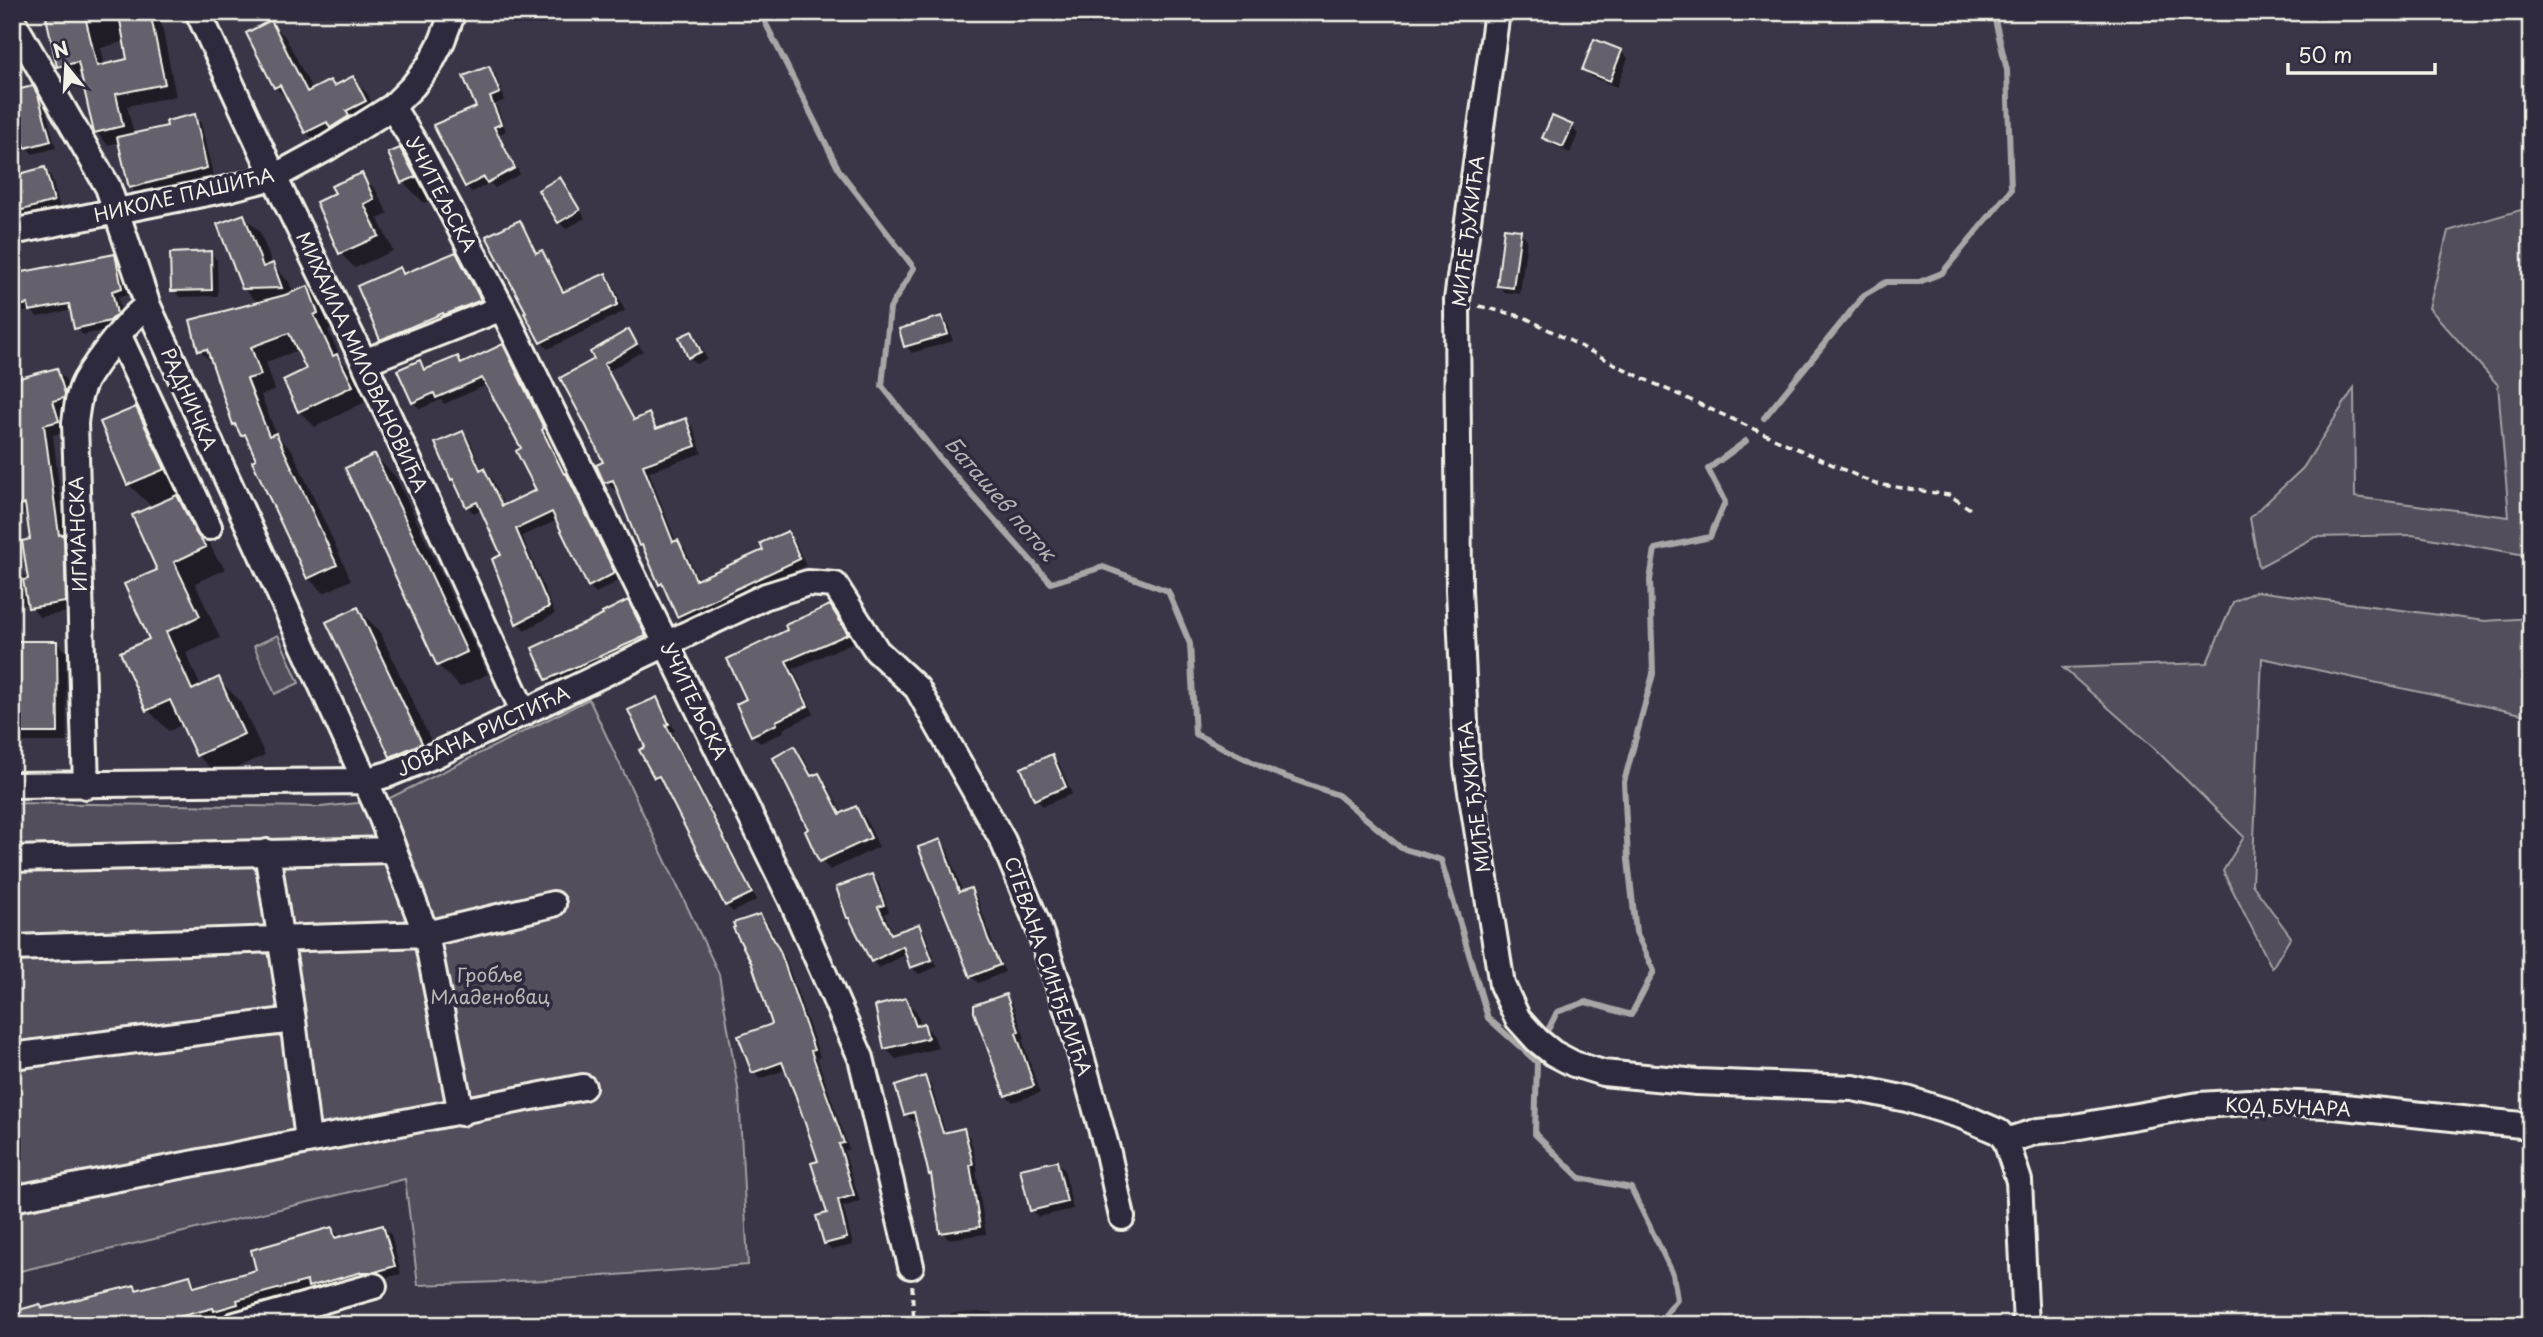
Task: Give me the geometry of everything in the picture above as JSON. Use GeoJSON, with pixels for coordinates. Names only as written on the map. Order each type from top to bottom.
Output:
{"type":"FeatureCollection","features":[{"type":"Feature","properties":{"kind":"street","name":"МИХАИЛА МИЛОВАНОВИЋА"},"geometry":{"type":"LineString","coordinates":[[198,12],[364,362],[524,713]]}},
{"type":"Feature","properties":{"kind":"street","name":"НИКОЛЕ ПАШИЋА"},"geometry":{"type":"LineString","coordinates":[[12,232],[118,212],[274,177],[392,107],[430,64],[453,12]]}},
{"type":"Feature","properties":{"kind":"street","name":"МИЋЕ ЂУКИЋА"},"geometry":{"type":"LineString","coordinates":[[1497,12],[1457,300],[1459,590],[1467,766],[1502,985],[1518,1019],[1537,1040],[1553,1053],[1574,1064],[1603,1073],[1697,1082],[1853,1088],[1907,1099],[1962,1115],[1999,1132],[2006,1141]]}},
{"type":"Feature","properties":{"kind":"street","name":"РАДНИЧКА"},"geometry":{"type":"LineString","coordinates":[[12,20],[108,187],[148,306],[365,781],[425,934],[461,1113]]}},
{"type":"Feature","properties":{"kind":"street","name":"УЧИТЕЉСКА"},"geometry":{"type":"LineString","coordinates":[[392,107],[419,150],[502,309],[791,900],[861,1058],[911,1266]]}},
{"type":"Feature","properties":{"kind":"street","name":"ИГМАНСКА"},"geometry":{"type":"LineString","coordinates":[[86,786],[75,423],[78,401],[85,381],[135,314],[148,306]]}},
{"type":"Feature","properties":{"kind":"street"},"geometry":{"type":"LineString","coordinates":[[364,362],[502,309]]}},
{"type":"Feature","properties":{"kind":"street"},"geometry":{"type":"LineString","coordinates":[[119,336],[209,527]]}},
{"type":"Feature","properties":{"kind":"street","name":"СТЕВАНА СИНЂЕЛИЋА"},"geometry":{"type":"LineString","coordinates":[[766,597],[808,583],[835,585],[877,651],[917,688],[1003,841],[1037,923],[1092,1090],[1122,1217]]}},
{"type":"Feature","properties":{"kind":"street","name":"ЈОВАНА РИСТИЋА"},"geometry":{"type":"LineString","coordinates":[[12,785],[365,781],[433,756],[766,597]]}},
{"type":"Feature","properties":{"kind":"street"},"geometry":{"type":"LineString","coordinates":[[12,859],[393,850]]}},
{"type":"Feature","properties":{"kind":"street"},"geometry":{"type":"LineString","coordinates":[[267,852],[308,1140]]}},
{"type":"Feature","properties":{"kind":"street"},"geometry":{"type":"LineString","coordinates":[[12,948],[425,934],[553,904]]}},
{"type":"Feature","properties":{"kind":"street"},"geometry":{"type":"LineString","coordinates":[[12,1056],[293,1020]]}},
{"type":"Feature","properties":{"kind":"street"},"geometry":{"type":"LineString","coordinates":[[12,1199],[583,1087]]}},
{"type":"Feature","properties":{"kind":"street","name":"КОД БУНАРА"},"geometry":{"type":"LineString","coordinates":[[2006,1141],[2038,1131],[2199,1105],[2249,1102],[2324,1105],[2531,1126]]}},
{"type":"Feature","properties":{"kind":"street"},"geometry":{"type":"LineString","coordinates":[[2006,1141],[2020,1181],[2026,1325]]}},
{"type":"Feature","properties":{"kind":"street"},"geometry":{"type":"LineString","coordinates":[[235,1325],[374,1286]]}},
{"type":"Feature","properties":{"kind":"path"},"geometry":{"type":"LineString","coordinates":[[1457,300],[1524,317],[1642,378],[1875,484],[1949,495],[1972,510]]}},
{"type":"Feature","properties":{"kind":"path"},"geometry":{"type":"LineString","coordinates":[[911,1266],[914,1325]]}},
{"type":"Feature","properties":{"kind":"green space"},"geometry":{"type":"Polygon","coordinates":[[[2531,207],[2531,556],[2412,535],[2315,537],[2259,567],[2250,518],[2303,468],[2354,388],[2355,497],[2509,517],[2498,385],[2429,308],[2448,231],[2531,207]]]}},
{"type":"Feature","properties":{"kind":"green space"},"geometry":{"type":"Polygon","coordinates":[[[2256,591],[2485,621],[2531,618],[2531,716],[2262,658],[2252,884],[2291,937],[2272,968],[2223,871],[2244,837],[2154,748],[2063,668],[2207,663],[2233,602],[2256,591]]]}},
{"type":"Feature","properties":{"kind":"green space"},"geometry":{"type":"Polygon","coordinates":[[[278,635],[299,683],[275,694],[254,646],[278,635]]]}},
{"type":"Feature","properties":{"kind":"green space","name":"Гробље Младеновац"},"geometry":{"type":"Polygon","coordinates":[[[589,699],[719,974],[739,1094],[748,1265],[548,1280],[418,1285],[405,1179],[12,1273],[12,803],[321,807],[386,800],[589,699]]]}},
{"type":"Feature","properties":{"kind":"building"},"geometry":{"type":"Polygon","coordinates":[[[45,12],[84,12],[97,66],[127,59],[119,15],[150,12],[165,84],[116,94],[123,126],[94,133],[78,62],[57,67],[45,12]]]}},
{"type":"Feature","properties":{"kind":"building"},"geometry":{"type":"Polygon","coordinates":[[[271,20],[307,92],[330,80],[334,86],[353,76],[366,101],[346,111],[349,116],[330,128],[327,122],[305,133],[280,85],[274,88],[246,33],[271,20]]]}},
{"type":"Feature","properties":{"kind":"building"},"geometry":{"type":"Polygon","coordinates":[[[1594,39],[1622,50],[1610,81],[1582,70],[1594,39]]]}},
{"type":"Feature","properties":{"kind":"building"},"geometry":{"type":"Polygon","coordinates":[[[489,66],[500,93],[490,97],[501,124],[494,127],[515,168],[487,183],[484,177],[465,187],[433,125],[476,107],[463,76],[489,66]]]}},
{"type":"Feature","properties":{"kind":"building"},"geometry":{"type":"Polygon","coordinates":[[[33,86],[51,141],[25,148],[12,102],[12,91],[33,86]]]}},
{"type":"Feature","properties":{"kind":"building"},"geometry":{"type":"Polygon","coordinates":[[[195,114],[207,168],[129,188],[117,137],[167,126],[166,121],[195,114]]]}},
{"type":"Feature","properties":{"kind":"building"},"geometry":{"type":"Polygon","coordinates":[[[1552,116],[1573,125],[1563,147],[1542,138],[1552,116]]]}},
{"type":"Feature","properties":{"kind":"building"},"geometry":{"type":"Polygon","coordinates":[[[400,148],[416,177],[401,183],[388,153],[400,148]]]}},
{"type":"Feature","properties":{"kind":"building"},"geometry":{"type":"Polygon","coordinates":[[[45,167],[54,201],[12,213],[12,176],[45,167]]]}},
{"type":"Feature","properties":{"kind":"building"},"geometry":{"type":"Polygon","coordinates":[[[362,173],[374,199],[364,204],[379,236],[339,254],[316,202],[335,193],[331,186],[362,173]]]}},
{"type":"Feature","properties":{"kind":"building"},"geometry":{"type":"Polygon","coordinates":[[[560,177],[580,210],[558,223],[538,190],[560,177]]]}},
{"type":"Feature","properties":{"kind":"building"},"geometry":{"type":"Polygon","coordinates":[[[244,214],[263,267],[273,263],[282,288],[242,289],[217,224],[244,214]]]}},
{"type":"Feature","properties":{"kind":"building"},"geometry":{"type":"Polygon","coordinates":[[[520,220],[536,253],[542,250],[563,292],[606,273],[617,305],[540,343],[486,236],[520,220]]]}},
{"type":"Feature","properties":{"kind":"building"},"geometry":{"type":"Polygon","coordinates":[[[1504,228],[1521,230],[1513,288],[1497,286],[1504,228]]]}},
{"type":"Feature","properties":{"kind":"building"},"geometry":{"type":"Polygon","coordinates":[[[211,251],[212,290],[171,291],[170,253],[211,251]]]}},
{"type":"Feature","properties":{"kind":"building"},"geometry":{"type":"Polygon","coordinates":[[[456,252],[481,300],[380,340],[357,286],[400,267],[403,274],[456,252]]]}},
{"type":"Feature","properties":{"kind":"building"},"geometry":{"type":"Polygon","coordinates":[[[115,254],[122,288],[112,291],[117,314],[110,321],[74,329],[69,304],[29,311],[28,304],[12,307],[12,274],[115,254]]]}},
{"type":"Feature","properties":{"kind":"building"},"geometry":{"type":"Polygon","coordinates":[[[308,286],[318,313],[314,315],[333,356],[337,354],[353,386],[298,412],[283,380],[306,369],[289,333],[251,347],[261,375],[247,379],[269,436],[276,433],[337,565],[307,579],[252,461],[256,459],[245,434],[241,436],[235,424],[233,425],[207,349],[198,351],[190,320],[285,295],[308,286]]]}},
{"type":"Feature","properties":{"kind":"building"},"geometry":{"type":"Polygon","coordinates":[[[942,316],[948,334],[904,347],[899,329],[942,316]]]}},
{"type":"Feature","properties":{"kind":"building"},"geometry":{"type":"Polygon","coordinates":[[[629,329],[637,344],[604,364],[634,420],[649,413],[656,429],[686,418],[696,446],[643,465],[673,542],[678,540],[696,580],[763,550],[760,543],[788,531],[800,559],[677,617],[662,583],[659,585],[642,545],[639,546],[613,480],[604,483],[596,465],[603,462],[560,378],[594,359],[590,352],[629,329]]]}},
{"type":"Feature","properties":{"kind":"building"},"geometry":{"type":"Polygon","coordinates":[[[692,331],[701,352],[688,358],[679,337],[692,331]]]}},
{"type":"Feature","properties":{"kind":"building"},"geometry":{"type":"Polygon","coordinates":[[[503,344],[544,428],[542,430],[615,573],[588,587],[552,512],[516,529],[549,607],[516,624],[492,559],[501,555],[477,502],[466,507],[435,443],[463,431],[480,470],[484,468],[502,506],[536,490],[516,451],[521,448],[482,378],[436,398],[434,393],[412,403],[397,370],[420,360],[424,370],[458,356],[461,364],[503,344]]]}},
{"type":"Feature","properties":{"kind":"building"},"geometry":{"type":"Polygon","coordinates":[[[57,368],[65,394],[64,398],[53,401],[59,421],[44,425],[59,535],[63,534],[64,540],[66,602],[28,608],[23,580],[28,579],[22,541],[30,539],[25,504],[12,506],[12,487],[16,487],[12,448],[17,447],[12,430],[12,412],[18,411],[12,380],[57,368]]]}},
{"type":"Feature","properties":{"kind":"building"},"geometry":{"type":"Polygon","coordinates":[[[136,407],[165,469],[127,485],[100,422],[136,407]]]}},
{"type":"Feature","properties":{"kind":"building"},"geometry":{"type":"Polygon","coordinates":[[[375,454],[467,652],[437,666],[345,468],[375,454]]]}},
{"type":"Feature","properties":{"kind":"building"},"geometry":{"type":"Polygon","coordinates":[[[177,495],[206,547],[174,562],[200,616],[166,632],[192,690],[219,677],[244,734],[196,756],[170,700],[146,711],[120,652],[149,639],[124,584],[157,570],[132,515],[177,495]]]}},
{"type":"Feature","properties":{"kind":"building"},"geometry":{"type":"Polygon","coordinates":[[[628,600],[646,636],[546,680],[532,648],[603,615],[602,613],[628,600]]]}},
{"type":"Feature","properties":{"kind":"building"},"geometry":{"type":"Polygon","coordinates":[[[830,605],[848,634],[786,661],[808,706],[751,736],[736,704],[746,699],[727,659],[787,630],[785,625],[830,605]]]}},
{"type":"Feature","properties":{"kind":"building"},"geometry":{"type":"Polygon","coordinates":[[[358,607],[422,743],[390,757],[326,622],[358,607]]]}},
{"type":"Feature","properties":{"kind":"building"},"geometry":{"type":"Polygon","coordinates":[[[12,641],[57,641],[58,733],[12,733],[12,641]]]}},
{"type":"Feature","properties":{"kind":"building"},"geometry":{"type":"Polygon","coordinates":[[[657,697],[669,724],[666,725],[752,893],[725,906],[659,776],[654,778],[639,750],[645,747],[628,710],[657,697]]]}},
{"type":"Feature","properties":{"kind":"building"},"geometry":{"type":"Polygon","coordinates":[[[794,746],[811,776],[819,773],[840,814],[856,806],[871,838],[819,862],[805,831],[808,829],[773,758],[794,746]]]}},
{"type":"Feature","properties":{"kind":"building"},"geometry":{"type":"Polygon","coordinates":[[[1052,754],[1066,787],[1034,800],[1021,768],[1052,754]]]}},
{"type":"Feature","properties":{"kind":"building"},"geometry":{"type":"Polygon","coordinates":[[[941,839],[959,892],[971,888],[1000,965],[970,977],[918,847],[941,839]]]}},
{"type":"Feature","properties":{"kind":"building"},"geometry":{"type":"Polygon","coordinates":[[[872,874],[884,905],[878,907],[891,934],[919,924],[932,960],[910,968],[903,946],[871,962],[847,918],[836,887],[872,874]]]}},
{"type":"Feature","properties":{"kind":"building"},"geometry":{"type":"Polygon","coordinates":[[[760,914],[780,951],[814,1050],[811,1051],[844,1143],[839,1144],[854,1195],[838,1200],[847,1238],[824,1244],[816,1216],[827,1213],[811,1163],[818,1161],[782,1062],[752,1073],[738,1036],[772,1024],[751,962],[733,928],[733,923],[760,914]]]}},
{"type":"Feature","properties":{"kind":"building"},"geometry":{"type":"Polygon","coordinates":[[[1006,994],[1034,1086],[1005,1096],[974,1012],[974,1005],[1006,994]]]}},
{"type":"Feature","properties":{"kind":"building"},"geometry":{"type":"Polygon","coordinates":[[[906,998],[916,1026],[924,1023],[928,1038],[884,1049],[875,1006],[906,998]]]}},
{"type":"Feature","properties":{"kind":"building"},"geometry":{"type":"Polygon","coordinates":[[[925,1076],[943,1133],[964,1128],[973,1164],[970,1165],[980,1227],[940,1233],[931,1174],[929,1175],[914,1112],[904,1115],[895,1086],[925,1076]]]}},
{"type":"Feature","properties":{"kind":"building"},"geometry":{"type":"Polygon","coordinates":[[[1057,1161],[1067,1202],[1030,1211],[1020,1169],[1057,1161]]]}},
{"type":"Feature","properties":{"kind":"building"},"geometry":{"type":"Polygon","coordinates":[[[383,1225],[395,1266],[375,1272],[362,1272],[308,1287],[307,1281],[237,1300],[238,1304],[214,1311],[213,1308],[148,1325],[12,1325],[12,1312],[40,1304],[42,1308],[135,1285],[136,1290],[190,1275],[194,1287],[256,1270],[251,1250],[332,1227],[335,1238],[383,1225]]]}},
{"type":"Feature","properties":{"kind":"waterway","name":"Баташев поток"},"geometry":{"type":"LineString","coordinates":[[760,12],[839,170],[914,268],[890,308],[882,386],[941,460],[1051,583],[1103,567],[1168,591],[1190,644],[1195,734],[1275,773],[1338,795],[1401,848],[1441,860],[1488,1018],[1537,1062],[1535,1134],[1580,1178],[1631,1188],[1673,1274],[1677,1300],[1657,1325]]}},
{"type":"Feature","properties":{"kind":"waterway"},"geometry":{"type":"LineString","coordinates":[[1764,418],[1864,295],[1886,282],[1919,282],[1942,273],[2011,190],[2007,70],[1993,12]]}},
{"type":"Feature","properties":{"kind":"waterway"},"geometry":{"type":"LineString","coordinates":[[1549,1028],[1557,1012],[1586,1002],[1631,1015],[1654,971],[1636,932],[1628,860],[1624,782],[1653,674],[1650,580],[1655,549],[1710,537],[1725,502],[1708,469],[1746,441]]}}]}
